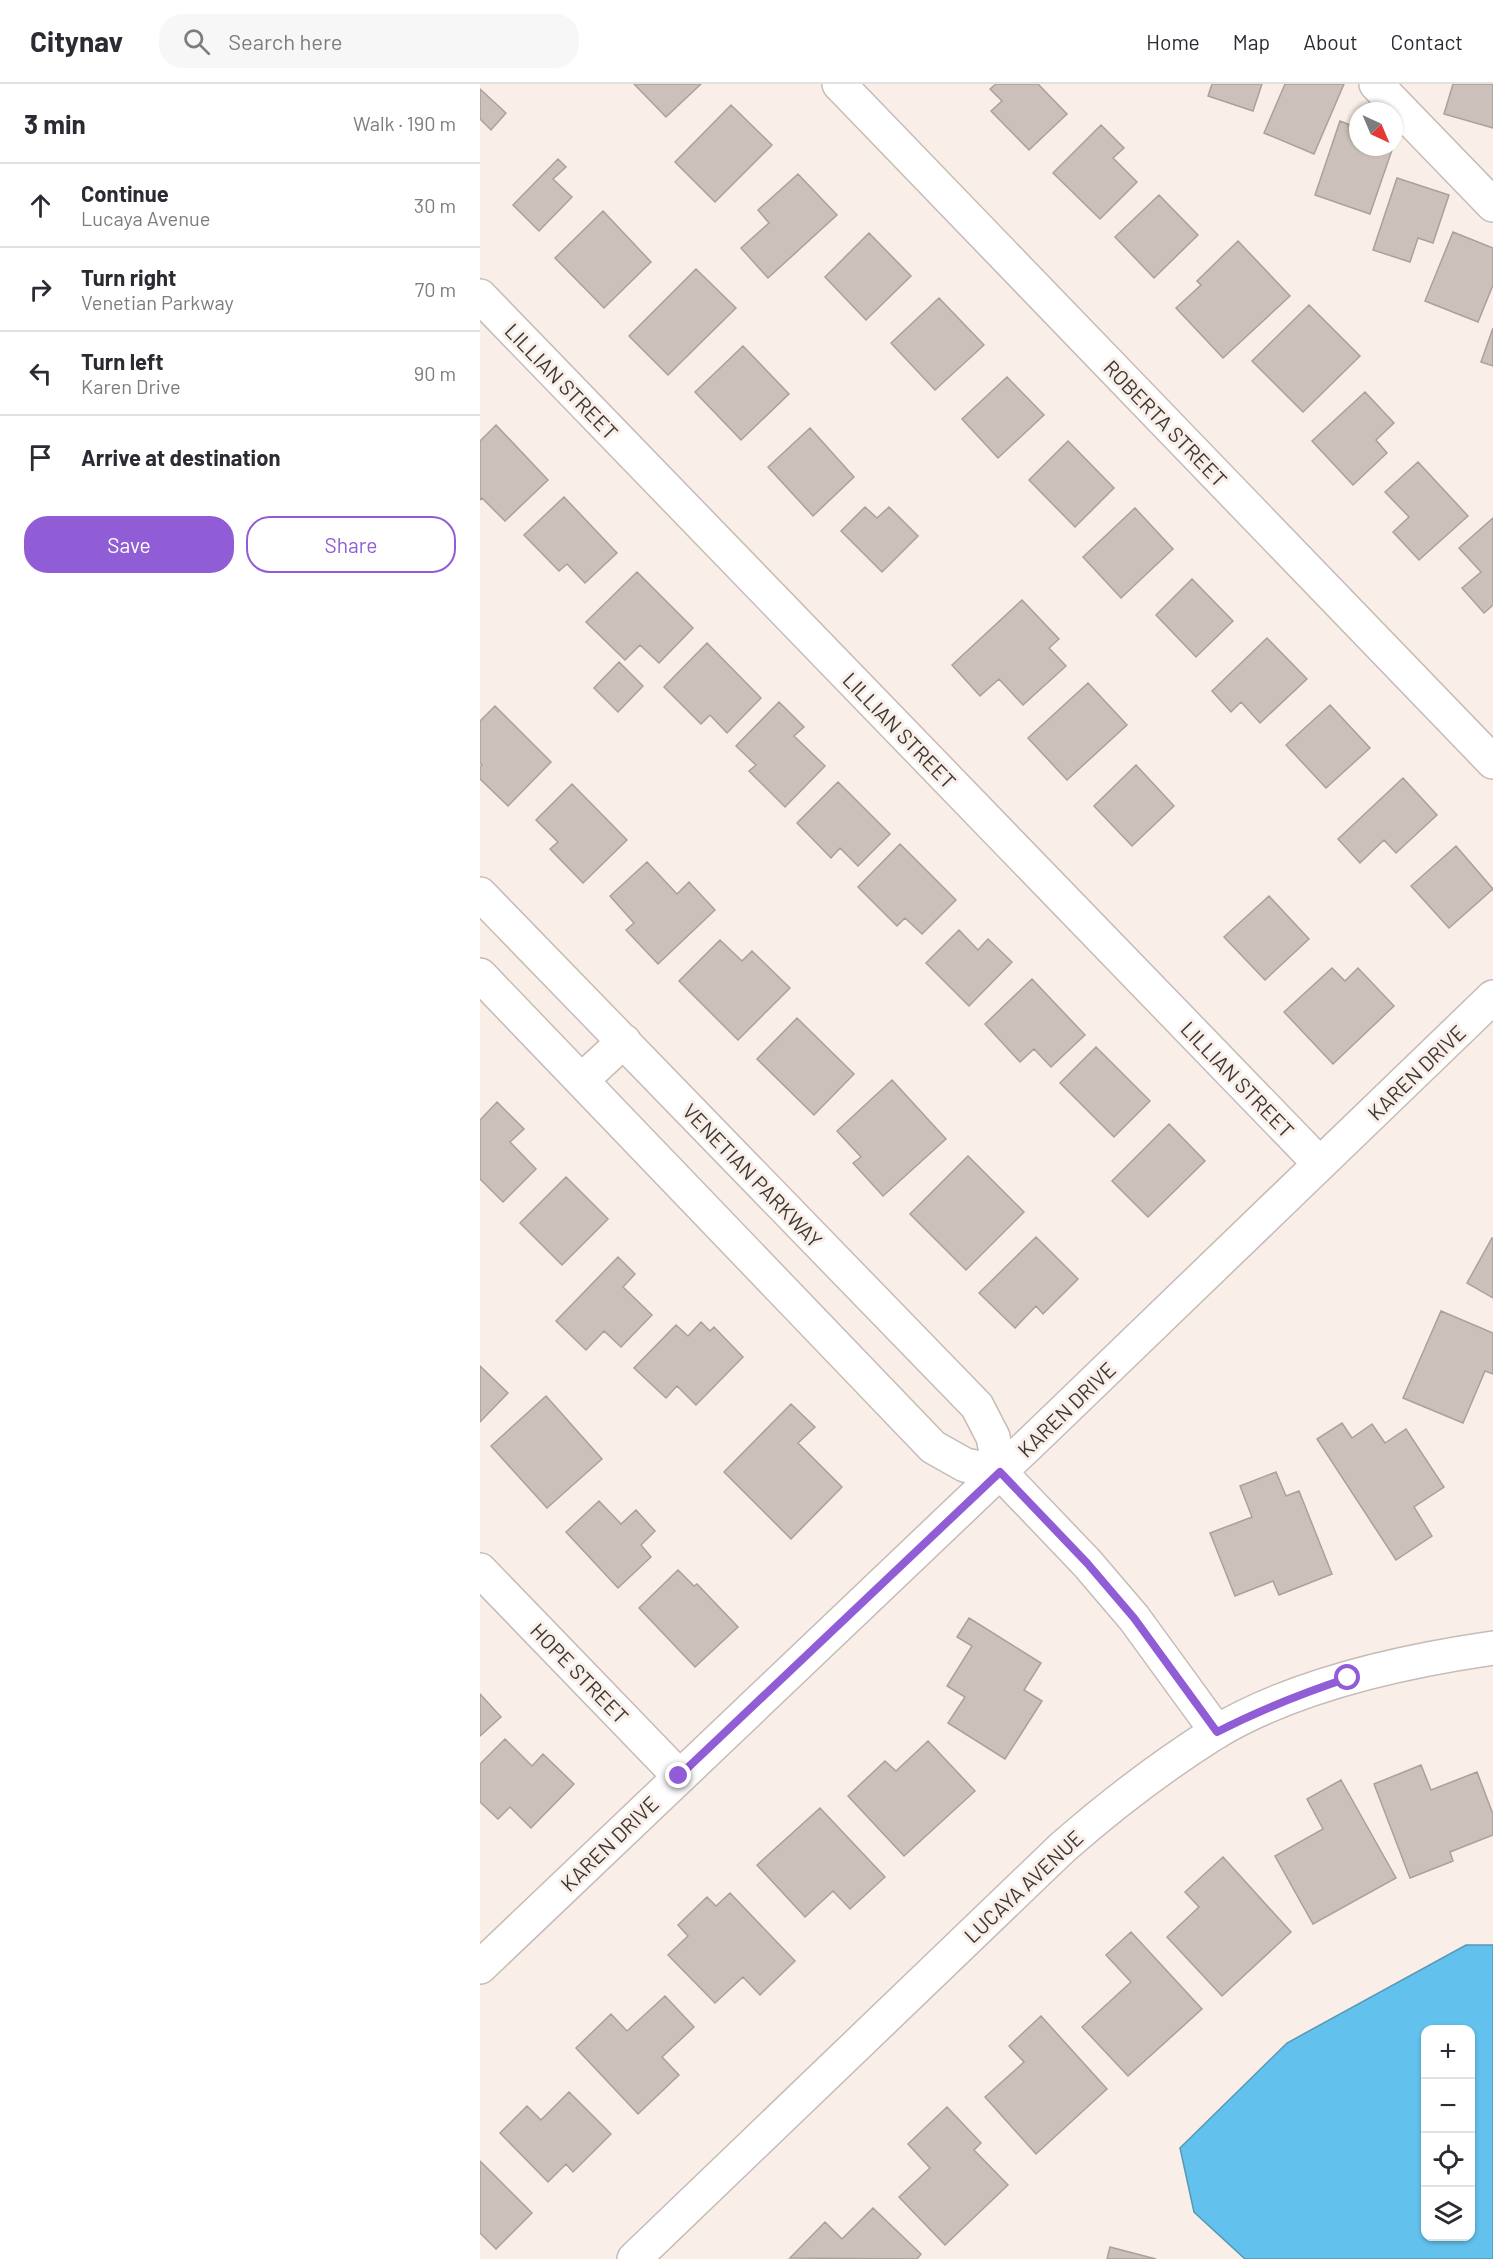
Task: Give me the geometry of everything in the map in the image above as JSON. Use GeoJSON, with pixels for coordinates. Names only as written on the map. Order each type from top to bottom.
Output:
{"type":"FeatureCollection","features":[{"type":"Feature","properties":{"kind":"street","name":"ROBERTA STREET"},"geometry":{"type":"LineString","coordinates":[[839,84],[1493,762]]}},
{"type":"Feature","properties":{"kind":"street"},"geometry":{"type":"LineString","coordinates":[[1376,84],[1493,205]]}},
{"type":"Feature","properties":{"kind":"street","name":"LILLIAN STREET"},"geometry":{"type":"LineString","coordinates":[[480,296],[1320,1164]]}},
{"type":"Feature","properties":{"kind":"street","name":"VENETIAN PARKWAY"},"geometry":{"type":"LineString","coordinates":[[480,894],[977,1406],[993,1437],[1000,1472]]}},
{"type":"Feature","properties":{"kind":"street"},"geometry":{"type":"LineString","coordinates":[[480,975],[933,1447],[965,1465],[1000,1472],[1087,1563],[1134,1618],[1217,1732]]}},
{"type":"Feature","properties":{"kind":"street","name":"KAREN DRIVE"},"geometry":{"type":"LineString","coordinates":[[480,1967],[1000,1472],[1493,997]]}},
{"type":"Feature","properties":{"kind":"street"},"geometry":{"type":"LineString","coordinates":[[582,1080],[624,1041]]}},
{"type":"Feature","properties":{"kind":"street","name":"HOPE STREET"},"geometry":{"type":"LineString","coordinates":[[480,1570],[679,1776]]}},
{"type":"Feature","properties":{"kind":"street","name":"LUCAYA AVENUE"},"geometry":{"type":"LineString","coordinates":[[634,2259],[1063,1846],[1104,1811],[1155,1773],[1217,1732],[1254,1713],[1307,1692],[1387,1668],[1493,1648]]}},
{"type":"Feature","properties":{"kind":"water"},"geometry":{"type":"Polygon","coordinates":[[[1466,1945],[1493,1945],[1493,2259],[1245,2259],[1194,2212],[1180,2148],[1287,2043],[1466,1945]]]}},
{"type":"Feature","properties":{"kind":"building"},"geometry":{"type":"Polygon","coordinates":[[[634,84],[701,84],[666,117],[634,84]]]}},
{"type":"Feature","properties":{"kind":"building"},"geometry":{"type":"Polygon","coordinates":[[[996,84],[1038,84],[1067,114],[1029,150],[991,111],[1002,101],[990,89],[996,84]]]}},
{"type":"Feature","properties":{"kind":"building"},"geometry":{"type":"Polygon","coordinates":[[[1212,84],[1262,84],[1253,111],[1208,96],[1212,84]]]}},
{"type":"Feature","properties":{"kind":"building"},"geometry":{"type":"Polygon","coordinates":[[[1285,84],[1344,84],[1314,154],[1264,133],[1285,84]]]}},
{"type":"Feature","properties":{"kind":"building"},"geometry":{"type":"Polygon","coordinates":[[[1453,84],[1493,84],[1493,128],[1444,114],[1453,84]]]}},
{"type":"Feature","properties":{"kind":"building"},"geometry":{"type":"Polygon","coordinates":[[[480,89],[506,113],[491,130],[480,119],[480,89]]]}},
{"type":"Feature","properties":{"kind":"building"},"geometry":{"type":"Polygon","coordinates":[[[731,105],[772,145],[715,202],[675,162],[731,105]]]}},
{"type":"Feature","properties":{"kind":"building"},"geometry":{"type":"Polygon","coordinates":[[[1340,121],[1349,124],[1349,156],[1390,156],[1370,214],[1315,195],[1340,121]]]}},
{"type":"Feature","properties":{"kind":"building"},"geometry":{"type":"Polygon","coordinates":[[[1101,125],[1124,148],[1113,158],[1137,182],[1100,219],[1053,173],[1101,125]]]}},
{"type":"Feature","properties":{"kind":"building"},"geometry":{"type":"Polygon","coordinates":[[[558,159],[566,167],[553,179],[572,197],[539,231],[513,205],[558,159]]]}},
{"type":"Feature","properties":{"kind":"building"},"geometry":{"type":"Polygon","coordinates":[[[798,174],[837,215],[768,278],[741,248],[769,223],[758,210],[798,174]]]}},
{"type":"Feature","properties":{"kind":"building"},"geometry":{"type":"Polygon","coordinates":[[[1397,178],[1449,195],[1433,243],[1418,238],[1410,262],[1373,250],[1397,178]]]}},
{"type":"Feature","properties":{"kind":"building"},"geometry":{"type":"Polygon","coordinates":[[[1159,195],[1198,235],[1154,278],[1115,237],[1159,195]]]}},
{"type":"Feature","properties":{"kind":"building"},"geometry":{"type":"Polygon","coordinates":[[[603,211],[651,262],[604,308],[555,258],[603,211]]]}},
{"type":"Feature","properties":{"kind":"building"},"geometry":{"type":"Polygon","coordinates":[[[1453,232],[1493,248],[1493,285],[1478,322],[1425,301],[1453,232]]]}},
{"type":"Feature","properties":{"kind":"building"},"geometry":{"type":"Polygon","coordinates":[[[869,233],[911,276],[866,320],[825,277],[869,233]]]}},
{"type":"Feature","properties":{"kind":"building"},"geometry":{"type":"Polygon","coordinates":[[[1238,241],[1290,296],[1223,358],[1176,308],[1201,285],[1197,281],[1238,241]]]}},
{"type":"Feature","properties":{"kind":"building"},"geometry":{"type":"Polygon","coordinates":[[[696,269],[736,308],[668,375],[629,336],[696,269]]]}},
{"type":"Feature","properties":{"kind":"building"},"geometry":{"type":"Polygon","coordinates":[[[939,298],[984,345],[935,390],[891,343],[939,298]]]}},
{"type":"Feature","properties":{"kind":"building"},"geometry":{"type":"Polygon","coordinates":[[[1309,305],[1360,356],[1303,412],[1252,361],[1309,305]]]}},
{"type":"Feature","properties":{"kind":"building"},"geometry":{"type":"Polygon","coordinates":[[[1493,328],[1493,366],[1481,362],[1493,328]]]}},
{"type":"Feature","properties":{"kind":"building"},"geometry":{"type":"Polygon","coordinates":[[[743,346],[789,394],[741,440],[695,392],[743,346]]]}},
{"type":"Feature","properties":{"kind":"building"},"geometry":{"type":"Polygon","coordinates":[[[1007,377],[1044,415],[998,458],[962,419],[1007,377]]]}},
{"type":"Feature","properties":{"kind":"building"},"geometry":{"type":"Polygon","coordinates":[[[1365,392],[1394,423],[1376,440],[1387,453],[1353,485],[1312,441],[1365,392]]]}},
{"type":"Feature","properties":{"kind":"building"},"geometry":{"type":"Polygon","coordinates":[[[496,425],[548,480],[505,521],[482,498],[480,500],[480,441],[496,425]]]}},
{"type":"Feature","properties":{"kind":"building"},"geometry":{"type":"Polygon","coordinates":[[[810,428],[854,477],[813,516],[768,467],[810,428]]]}},
{"type":"Feature","properties":{"kind":"building"},"geometry":{"type":"Polygon","coordinates":[[[1068,441],[1114,488],[1075,527],[1029,480],[1068,441]]]}},
{"type":"Feature","properties":{"kind":"building"},"geometry":{"type":"Polygon","coordinates":[[[1418,462],[1468,516],[1419,560],[1393,532],[1409,517],[1385,492],[1418,462]]]}},
{"type":"Feature","properties":{"kind":"building"},"geometry":{"type":"Polygon","coordinates":[[[564,497],[617,553],[585,583],[567,564],[559,571],[524,535],[564,497]]]}},
{"type":"Feature","properties":{"kind":"building"},"geometry":{"type":"Polygon","coordinates":[[[865,507],[877,518],[889,507],[918,536],[882,572],[841,531],[865,507]]]}},
{"type":"Feature","properties":{"kind":"building"},"geometry":{"type":"Polygon","coordinates":[[[1135,508],[1173,549],[1121,598],[1083,557],[1135,508]]]}},
{"type":"Feature","properties":{"kind":"building"},"geometry":{"type":"Polygon","coordinates":[[[1493,518],[1493,605],[1484,613],[1462,588],[1481,572],[1459,548],[1493,518]]]}},
{"type":"Feature","properties":{"kind":"building"},"geometry":{"type":"Polygon","coordinates":[[[637,572],[693,628],[659,663],[640,645],[625,660],[586,622],[637,572]]]}},
{"type":"Feature","properties":{"kind":"building"},"geometry":{"type":"Polygon","coordinates":[[[1192,579],[1233,621],[1196,657],[1156,615],[1192,579]]]}},
{"type":"Feature","properties":{"kind":"building"},"geometry":{"type":"Polygon","coordinates":[[[1022,600],[1059,639],[1049,648],[1066,666],[1023,705],[999,679],[980,696],[952,665],[1022,600]]]}},
{"type":"Feature","properties":{"kind":"building"},"geometry":{"type":"Polygon","coordinates":[[[1267,638],[1307,679],[1260,723],[1241,702],[1231,712],[1212,691],[1267,638]]]}},
{"type":"Feature","properties":{"kind":"building"},"geometry":{"type":"Polygon","coordinates":[[[707,643],[761,698],[727,733],[710,715],[701,724],[664,687],[707,643]]]}},
{"type":"Feature","properties":{"kind":"building"},"geometry":{"type":"Polygon","coordinates":[[[619,662],[643,686],[618,712],[594,688],[619,662]]]}},
{"type":"Feature","properties":{"kind":"building"},"geometry":{"type":"Polygon","coordinates":[[[1088,683],[1127,725],[1067,780],[1028,738],[1088,683]]]}},
{"type":"Feature","properties":{"kind":"building"},"geometry":{"type":"Polygon","coordinates":[[[779,702],[804,727],[794,736],[825,766],[785,807],[749,771],[756,765],[736,746],[779,702]]]}},
{"type":"Feature","properties":{"kind":"building"},"geometry":{"type":"Polygon","coordinates":[[[1330,705],[1370,748],[1326,788],[1286,745],[1330,705]]]}},
{"type":"Feature","properties":{"kind":"building"},"geometry":{"type":"Polygon","coordinates":[[[495,706],[551,762],[508,806],[480,779],[482,765],[480,763],[480,721],[495,706]]]}},
{"type":"Feature","properties":{"kind":"building"},"geometry":{"type":"Polygon","coordinates":[[[1136,765],[1174,806],[1132,846],[1094,806],[1136,765]]]}},
{"type":"Feature","properties":{"kind":"building"},"geometry":{"type":"Polygon","coordinates":[[[1403,778],[1437,815],[1396,853],[1384,840],[1360,863],[1338,839],[1403,778]]]}},
{"type":"Feature","properties":{"kind":"building"},"geometry":{"type":"Polygon","coordinates":[[[838,782],[890,834],[858,866],[840,848],[831,858],[797,823],[838,782]]]}},
{"type":"Feature","properties":{"kind":"building"},"geometry":{"type":"Polygon","coordinates":[[[572,784],[627,840],[583,883],[550,849],[558,842],[536,820],[572,784]]]}},
{"type":"Feature","properties":{"kind":"building"},"geometry":{"type":"Polygon","coordinates":[[[900,844],[956,900],[922,934],[905,918],[897,926],[858,887],[900,844]]]}},
{"type":"Feature","properties":{"kind":"building"},"geometry":{"type":"Polygon","coordinates":[[[1456,846],[1493,889],[1449,928],[1411,886],[1456,846]]]}},
{"type":"Feature","properties":{"kind":"building"},"geometry":{"type":"Polygon","coordinates":[[[647,862],[677,894],[689,882],[715,910],[658,964],[626,930],[634,923],[610,896],[647,862]]]}},
{"type":"Feature","properties":{"kind":"building"},"geometry":{"type":"Polygon","coordinates":[[[1269,896],[1309,939],[1265,980],[1224,937],[1269,896]]]}},
{"type":"Feature","properties":{"kind":"building"},"geometry":{"type":"Polygon","coordinates":[[[959,930],[978,950],[988,939],[1012,962],[969,1006],[926,963],[959,930]]]}},
{"type":"Feature","properties":{"kind":"building"},"geometry":{"type":"Polygon","coordinates":[[[720,940],[742,961],[752,951],[790,988],[738,1040],[679,981],[720,940]]]}},
{"type":"Feature","properties":{"kind":"building"},"geometry":{"type":"Polygon","coordinates":[[[1332,968],[1345,981],[1358,968],[1394,1006],[1333,1064],[1284,1012],[1332,968]]]}},
{"type":"Feature","properties":{"kind":"building"},"geometry":{"type":"Polygon","coordinates":[[[1032,979],[1085,1035],[1051,1067],[1034,1049],[1020,1062],[985,1024],[1032,979]]]}},
{"type":"Feature","properties":{"kind":"building"},"geometry":{"type":"Polygon","coordinates":[[[797,1018],[854,1074],[814,1115],[757,1059],[797,1018]]]}},
{"type":"Feature","properties":{"kind":"building"},"geometry":{"type":"Polygon","coordinates":[[[1096,1047],[1150,1101],[1114,1137],[1060,1083],[1096,1047]]]}},
{"type":"Feature","properties":{"kind":"building"},"geometry":{"type":"Polygon","coordinates":[[[892,1080],[946,1139],[883,1196],[853,1163],[861,1157],[837,1131],[892,1080]]]}},
{"type":"Feature","properties":{"kind":"building"},"geometry":{"type":"Polygon","coordinates":[[[497,1102],[524,1129],[510,1142],[536,1169],[503,1202],[480,1179],[480,1120],[497,1102]]]}},
{"type":"Feature","properties":{"kind":"building"},"geometry":{"type":"Polygon","coordinates":[[[1169,1124],[1205,1161],[1148,1217],[1112,1181],[1169,1124]]]}},
{"type":"Feature","properties":{"kind":"building"},"geometry":{"type":"Polygon","coordinates":[[[968,1156],[1024,1212],[966,1270],[910,1214],[968,1156]]]}},
{"type":"Feature","properties":{"kind":"building"},"geometry":{"type":"Polygon","coordinates":[[[566,1177],[608,1219],[562,1265],[520,1223],[566,1177]]]}},
{"type":"Feature","properties":{"kind":"building"},"geometry":{"type":"Polygon","coordinates":[[[1036,1237],[1078,1279],[1043,1314],[1036,1306],[1015,1328],[979,1293],[1036,1237]]]}},
{"type":"Feature","properties":{"kind":"building"},"geometry":{"type":"Polygon","coordinates":[[[1493,1239],[1493,1298],[1467,1283],[1493,1239]]]}},
{"type":"Feature","properties":{"kind":"building"},"geometry":{"type":"Polygon","coordinates":[[[618,1257],[635,1274],[623,1287],[652,1315],[621,1347],[604,1331],[586,1350],[556,1321],[618,1257]]]}},
{"type":"Feature","properties":{"kind":"building"},"geometry":{"type":"Polygon","coordinates":[[[1441,1311],[1493,1333],[1493,1374],[1485,1371],[1463,1423],[1403,1398],[1441,1311]]]}},
{"type":"Feature","properties":{"kind":"building"},"geometry":{"type":"Polygon","coordinates":[[[701,1322],[710,1331],[714,1327],[743,1357],[696,1405],[677,1386],[666,1398],[634,1368],[676,1325],[688,1336],[701,1322]]]}},
{"type":"Feature","properties":{"kind":"building"},"geometry":{"type":"Polygon","coordinates":[[[480,1366],[508,1393],[480,1422],[480,1366]]]}},
{"type":"Feature","properties":{"kind":"building"},"geometry":{"type":"Polygon","coordinates":[[[546,1396],[602,1459],[547,1508],[491,1446],[546,1396]]]}},
{"type":"Feature","properties":{"kind":"building"},"geometry":{"type":"Polygon","coordinates":[[[791,1404],[815,1427],[798,1443],[842,1487],[791,1539],[724,1472],[791,1404]]]}},
{"type":"Feature","properties":{"kind":"building"},"geometry":{"type":"Polygon","coordinates":[[[1342,1423],[1352,1438],[1372,1424],[1385,1443],[1406,1429],[1444,1487],[1414,1507],[1432,1536],[1396,1560],[1317,1439],[1342,1423]]]}},
{"type":"Feature","properties":{"kind":"building"},"geometry":{"type":"Polygon","coordinates":[[[1276,1472],[1286,1496],[1299,1491],[1332,1574],[1279,1595],[1273,1581],[1235,1596],[1210,1533],[1252,1517],[1240,1486],[1276,1472]]]}},
{"type":"Feature","properties":{"kind":"building"},"geometry":{"type":"Polygon","coordinates":[[[599,1501],[621,1524],[636,1510],[655,1531],[641,1545],[651,1557],[618,1588],[566,1532],[599,1501]]]}},
{"type":"Feature","properties":{"kind":"building"},"geometry":{"type":"Polygon","coordinates":[[[678,1570],[694,1586],[697,1584],[738,1627],[695,1667],[639,1608],[678,1570]]]}},
{"type":"Feature","properties":{"kind":"building"},"geometry":{"type":"Polygon","coordinates":[[[969,1618],[1041,1663],[1024,1690],[1042,1701],[1005,1759],[948,1723],[965,1697],[947,1686],[972,1646],[957,1637],[969,1618]]]}},
{"type":"Feature","properties":{"kind":"building"},"geometry":{"type":"Polygon","coordinates":[[[480,1694],[501,1717],[480,1736],[480,1694]]]}},
{"type":"Feature","properties":{"kind":"building"},"geometry":{"type":"Polygon","coordinates":[[[505,1739],[532,1766],[543,1754],[574,1784],[531,1828],[510,1807],[498,1819],[480,1802],[480,1764],[505,1739]]]}},
{"type":"Feature","properties":{"kind":"building"},"geometry":{"type":"Polygon","coordinates":[[[928,1741],[975,1791],[904,1856],[848,1796],[885,1761],[896,1771],[928,1741]]]}},
{"type":"Feature","properties":{"kind":"building"},"geometry":{"type":"Polygon","coordinates":[[[1421,1765],[1431,1790],[1477,1772],[1493,1814],[1493,1835],[1450,1852],[1453,1861],[1410,1878],[1374,1784],[1421,1765]]]}},
{"type":"Feature","properties":{"kind":"building"},"geometry":{"type":"Polygon","coordinates":[[[1341,1780],[1396,1878],[1313,1924],[1275,1856],[1323,1829],[1307,1799],[1341,1780]]]}},
{"type":"Feature","properties":{"kind":"building"},"geometry":{"type":"Polygon","coordinates":[[[820,1808],[885,1877],[850,1909],[833,1891],[805,1917],[757,1865],[820,1808]]]}},
{"type":"Feature","properties":{"kind":"building"},"geometry":{"type":"Polygon","coordinates":[[[1223,1857],[1291,1932],[1222,1996],[1167,1937],[1199,1907],[1185,1892],[1223,1857]]]}},
{"type":"Feature","properties":{"kind":"building"},"geometry":{"type":"Polygon","coordinates":[[[730,1893],[795,1961],[760,1995],[743,1977],[715,2003],[668,1955],[688,1936],[678,1925],[707,1897],[716,1906],[730,1893]]]}},
{"type":"Feature","properties":{"kind":"building"},"geometry":{"type":"Polygon","coordinates":[[[1131,1932],[1202,2009],[1128,2076],[1082,2027],[1131,1982],[1106,1955],[1131,1932]]]}},
{"type":"Feature","properties":{"kind":"building"},"geometry":{"type":"Polygon","coordinates":[[[665,1996],[694,2027],[662,2057],[679,2075],[638,2114],[576,2048],[611,2014],[627,2031],[665,1996]]]}},
{"type":"Feature","properties":{"kind":"building"},"geometry":{"type":"Polygon","coordinates":[[[1041,2016],[1107,2089],[1036,2154],[985,2097],[1024,2062],[1009,2046],[1041,2016]]]}},
{"type":"Feature","properties":{"kind":"building"},"geometry":{"type":"Polygon","coordinates":[[[569,2092],[611,2134],[573,2172],[566,2164],[548,2182],[500,2133],[527,2106],[541,2120],[569,2092]]]}},
{"type":"Feature","properties":{"kind":"building"},"geometry":{"type":"Polygon","coordinates":[[[947,2107],[981,2143],[974,2150],[1008,2185],[945,2245],[899,2197],[930,2168],[908,2144],[947,2107]]]}},
{"type":"Feature","properties":{"kind":"building"},"geometry":{"type":"Polygon","coordinates":[[[480,2161],[532,2213],[496,2249],[480,2233],[480,2161]]]}},
{"type":"Feature","properties":{"kind":"building"},"geometry":{"type":"Polygon","coordinates":[[[873,2208],[921,2254],[917,2259],[790,2258],[825,2222],[842,2239],[873,2208]]]}},
{"type":"Feature","properties":{"kind":"building"},"geometry":{"type":"Polygon","coordinates":[[[1110,2247],[1156,2259],[1107,2259],[1110,2247]]]}},
{"type":"Feature","properties":{"kind":"route"},"geometry":{"type":"LineString","coordinates":[[679,1776],[1000,1472],[1087,1563],[1134,1618],[1217,1732],[1254,1713],[1348,1678]]}}]}
